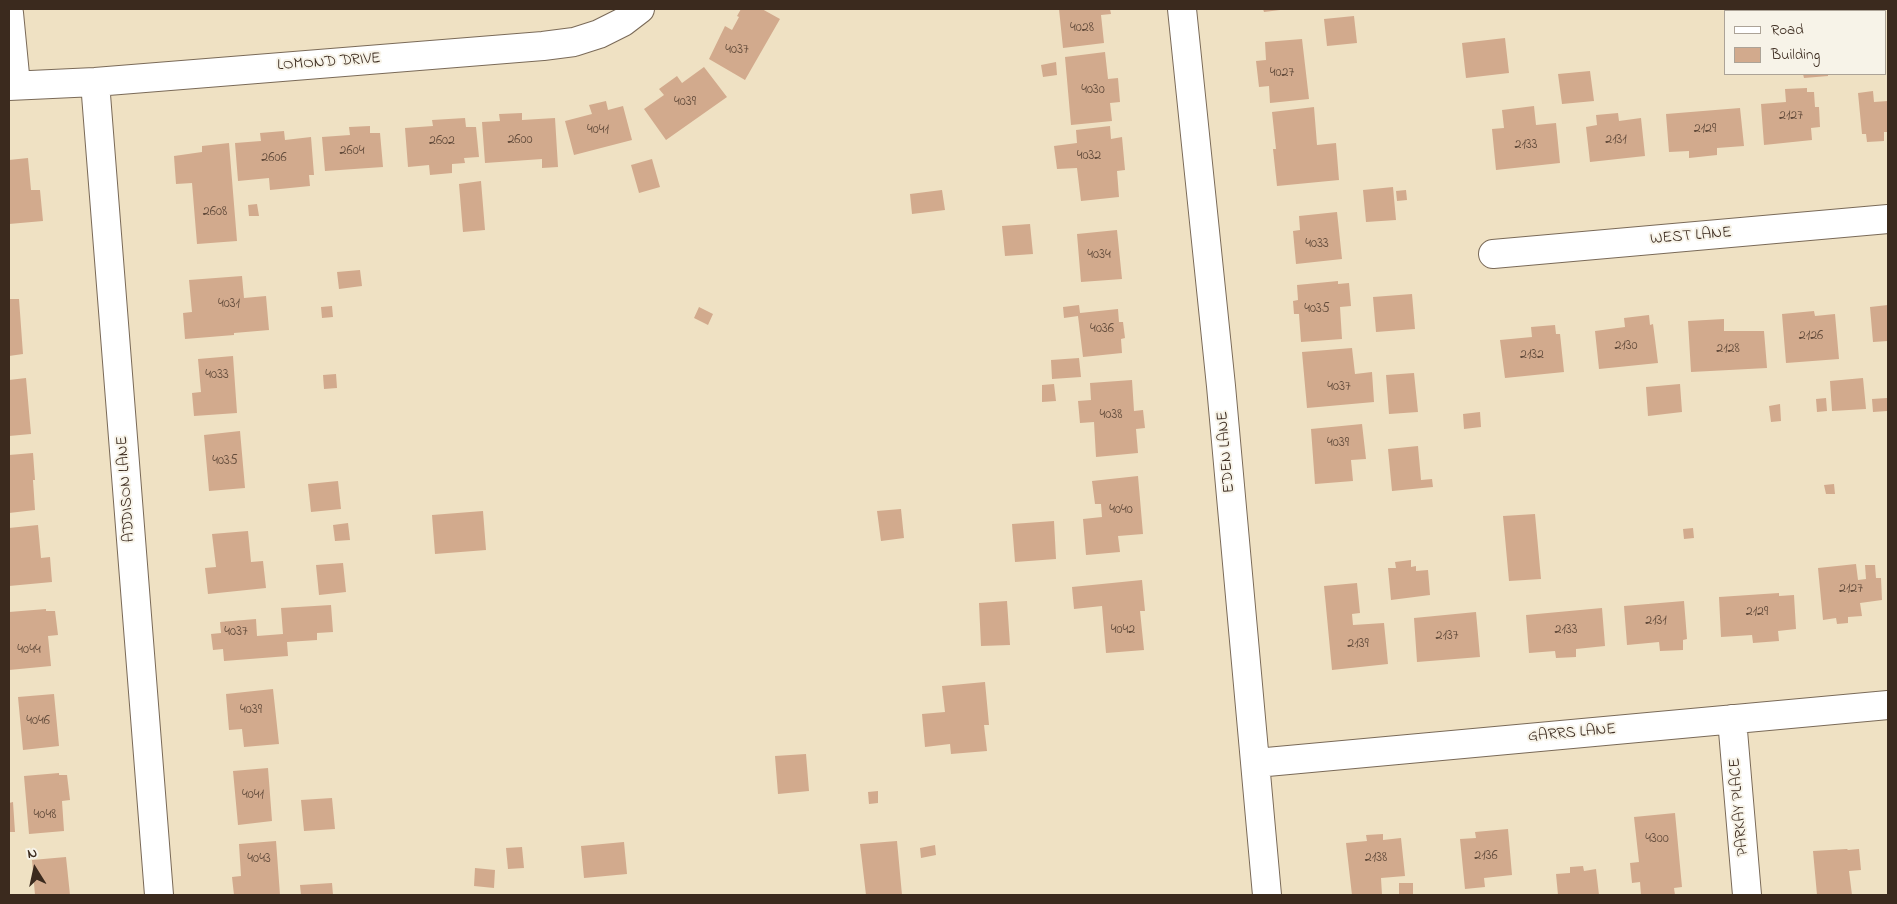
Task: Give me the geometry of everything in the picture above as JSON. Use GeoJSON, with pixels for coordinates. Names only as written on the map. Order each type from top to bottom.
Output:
{"type":"FeatureCollection","features":[{"type":"Feature","properties":{"kind":"street","name":"LOMOND DRIVE"},"geometry":{"type":"LineString","coordinates":[[12,86],[95,82],[566,43],[599,34],[623,22],[640,9]]}},
{"type":"Feature","properties":{"kind":"street","name":"EDEN LANE"},"geometry":{"type":"LineString","coordinates":[[1182,9],[1222,396],[1267,895]]}},
{"type":"Feature","properties":{"kind":"street"},"geometry":{"type":"LineString","coordinates":[[9,13],[12,86]]}},
{"type":"Feature","properties":{"kind":"street","name":"ADDISON LANE"},"geometry":{"type":"LineString","coordinates":[[95,82],[159,895]]}},
{"type":"Feature","properties":{"kind":"street","name":"WEST LANE"},"geometry":{"type":"LineString","coordinates":[[1493,254],[1888,219]]}},
{"type":"Feature","properties":{"kind":"street","name":"GARRS LANE"},"geometry":{"type":"LineString","coordinates":[[1256,763],[1888,705]]}},
{"type":"Feature","properties":{"kind":"street","name":"PARKAY PLACE"},"geometry":{"type":"LineString","coordinates":[[1732,719],[1747,895]]}},
{"type":"Feature","properties":{"kind":"building"},"geometry":{"type":"Polygon","coordinates":[[[741,9],[762,9],[780,19],[745,80],[709,59],[725,26],[732,30],[741,9]]]}},
{"type":"Feature","properties":{"kind":"building"},"geometry":{"type":"Polygon","coordinates":[[[1059,9],[1110,9],[1111,14],[1101,15],[1104,43],[1063,48],[1059,9]]]}},
{"type":"Feature","properties":{"kind":"building"},"geometry":{"type":"Polygon","coordinates":[[[1263,9],[1280,9],[1280,10],[1264,12],[1263,9]]]}},
{"type":"Feature","properties":{"kind":"building"},"geometry":{"type":"Polygon","coordinates":[[[1354,16],[1357,43],[1327,46],[1324,19],[1354,16]]]}},
{"type":"Feature","properties":{"kind":"building"},"geometry":{"type":"Polygon","coordinates":[[[1505,38],[1509,73],[1466,78],[1462,43],[1505,38]]]}},
{"type":"Feature","properties":{"kind":"building"},"geometry":{"type":"Polygon","coordinates":[[[1302,39],[1309,99],[1270,103],[1269,86],[1259,87],[1256,61],[1266,60],[1265,42],[1302,39]]]}},
{"type":"Feature","properties":{"kind":"building"},"geometry":{"type":"Polygon","coordinates":[[[1105,52],[1108,79],[1118,78],[1120,102],[1110,103],[1112,121],[1071,125],[1065,57],[1105,52]]]}},
{"type":"Feature","properties":{"kind":"building"},"geometry":{"type":"Polygon","coordinates":[[[1056,62],[1057,75],[1043,77],[1041,65],[1056,62]]]}},
{"type":"Feature","properties":{"kind":"building"},"geometry":{"type":"Polygon","coordinates":[[[704,67],[727,97],[666,140],[644,109],[664,95],[659,89],[677,76],[682,83],[704,67]]]}},
{"type":"Feature","properties":{"kind":"building"},"geometry":{"type":"Polygon","coordinates":[[[1590,71],[1594,101],[1562,104],[1558,74],[1590,71]]]}},
{"type":"Feature","properties":{"kind":"building"},"geometry":{"type":"Polygon","coordinates":[[[1803,75],[1828,75],[1828,76],[1804,78],[1803,75]]]}},
{"type":"Feature","properties":{"kind":"building"},"geometry":{"type":"Polygon","coordinates":[[[1807,88],[1807,92],[1814,92],[1815,107],[1819,107],[1820,127],[1811,128],[1812,140],[1764,145],[1761,104],[1786,102],[1785,89],[1807,88]]]}},
{"type":"Feature","properties":{"kind":"building"},"geometry":{"type":"Polygon","coordinates":[[[1873,91],[1874,102],[1888,101],[1888,132],[1884,132],[1884,141],[1867,142],[1866,134],[1862,134],[1858,93],[1873,91]]]}},
{"type":"Feature","properties":{"kind":"building"},"geometry":{"type":"Polygon","coordinates":[[[606,101],[608,110],[623,106],[632,140],[574,155],[565,121],[592,114],[589,105],[606,101]]]}},
{"type":"Feature","properties":{"kind":"building"},"geometry":{"type":"Polygon","coordinates":[[[1534,106],[1536,125],[1556,123],[1560,163],[1496,170],[1492,129],[1504,128],[1502,110],[1534,106]]]}},
{"type":"Feature","properties":{"kind":"building"},"geometry":{"type":"Polygon","coordinates":[[[1314,107],[1317,145],[1336,143],[1339,180],[1277,186],[1272,112],[1314,107]]]}},
{"type":"Feature","properties":{"kind":"building"},"geometry":{"type":"Polygon","coordinates":[[[1740,108],[1744,146],[1717,148],[1717,155],[1689,158],[1689,151],[1669,152],[1666,114],[1740,108]]]}},
{"type":"Feature","properties":{"kind":"building"},"geometry":{"type":"Polygon","coordinates":[[[522,113],[522,120],[555,118],[558,167],[542,168],[542,159],[485,163],[482,122],[500,121],[499,114],[522,113]]]}},
{"type":"Feature","properties":{"kind":"building"},"geometry":{"type":"Polygon","coordinates":[[[1618,113],[1619,121],[1641,118],[1645,156],[1590,162],[1586,127],[1597,125],[1596,115],[1618,113]]]}},
{"type":"Feature","properties":{"kind":"building"},"geometry":{"type":"Polygon","coordinates":[[[465,118],[466,127],[476,127],[479,157],[464,158],[465,163],[452,164],[452,173],[430,175],[429,165],[408,167],[405,128],[433,126],[432,120],[465,118]]]}},
{"type":"Feature","properties":{"kind":"building"},"geometry":{"type":"Polygon","coordinates":[[[370,126],[370,133],[380,133],[383,167],[325,171],[322,137],[350,135],[349,127],[370,126]]]}},
{"type":"Feature","properties":{"kind":"building"},"geometry":{"type":"Polygon","coordinates":[[[1110,126],[1111,139],[1122,137],[1125,170],[1117,171],[1119,197],[1081,201],[1077,168],[1057,169],[1054,146],[1077,143],[1076,130],[1110,126]]]}},
{"type":"Feature","properties":{"kind":"building"},"geometry":{"type":"Polygon","coordinates":[[[284,131],[285,140],[311,137],[314,175],[309,175],[310,186],[270,190],[269,178],[238,181],[235,143],[261,141],[260,133],[284,131]]]}},
{"type":"Feature","properties":{"kind":"building"},"geometry":{"type":"Polygon","coordinates":[[[229,143],[237,241],[197,244],[192,183],[176,184],[174,156],[202,152],[202,146],[229,143]]]}},
{"type":"Feature","properties":{"kind":"building"},"geometry":{"type":"Polygon","coordinates":[[[28,158],[31,190],[40,190],[43,221],[9,224],[9,160],[28,158]]]}},
{"type":"Feature","properties":{"kind":"building"},"geometry":{"type":"Polygon","coordinates":[[[652,159],[660,187],[639,193],[631,165],[652,159]]]}},
{"type":"Feature","properties":{"kind":"building"},"geometry":{"type":"Polygon","coordinates":[[[481,181],[485,230],[463,232],[459,184],[481,181]]]}},
{"type":"Feature","properties":{"kind":"building"},"geometry":{"type":"Polygon","coordinates":[[[1393,187],[1396,220],[1366,222],[1363,190],[1393,187]]]}},
{"type":"Feature","properties":{"kind":"building"},"geometry":{"type":"Polygon","coordinates":[[[942,190],[945,210],[912,214],[910,194],[942,190]]]}},
{"type":"Feature","properties":{"kind":"building"},"geometry":{"type":"Polygon","coordinates":[[[1406,190],[1407,200],[1397,201],[1396,191],[1406,190]]]}},
{"type":"Feature","properties":{"kind":"building"},"geometry":{"type":"Polygon","coordinates":[[[257,204],[259,216],[249,216],[248,205],[257,204]]]}},
{"type":"Feature","properties":{"kind":"building"},"geometry":{"type":"Polygon","coordinates":[[[1337,212],[1342,259],[1296,264],[1293,231],[1300,230],[1299,216],[1337,212]]]}},
{"type":"Feature","properties":{"kind":"building"},"geometry":{"type":"Polygon","coordinates":[[[1030,224],[1033,254],[1005,256],[1002,226],[1030,224]]]}},
{"type":"Feature","properties":{"kind":"building"},"geometry":{"type":"Polygon","coordinates":[[[1117,230],[1122,279],[1081,282],[1077,234],[1117,230]]]}},
{"type":"Feature","properties":{"kind":"building"},"geometry":{"type":"Polygon","coordinates":[[[360,270],[362,286],[339,289],[337,272],[360,270]]]}},
{"type":"Feature","properties":{"kind":"building"},"geometry":{"type":"Polygon","coordinates":[[[242,276],[244,298],[266,296],[269,330],[185,339],[183,313],[192,312],[189,280],[242,276]]]}},
{"type":"Feature","properties":{"kind":"building"},"geometry":{"type":"Polygon","coordinates":[[[1338,281],[1338,284],[1349,283],[1351,306],[1340,307],[1342,339],[1301,342],[1299,314],[1294,314],[1293,301],[1298,300],[1297,285],[1338,281]]]}},
{"type":"Feature","properties":{"kind":"building"},"geometry":{"type":"Polygon","coordinates":[[[1412,294],[1415,329],[1376,332],[1373,297],[1412,294]]]}},
{"type":"Feature","properties":{"kind":"building"},"geometry":{"type":"Polygon","coordinates":[[[9,299],[19,299],[23,354],[9,356],[9,299]]]}},
{"type":"Feature","properties":{"kind":"building"},"geometry":{"type":"Polygon","coordinates":[[[1079,305],[1080,313],[1118,309],[1119,322],[1123,322],[1125,338],[1121,339],[1122,353],[1083,357],[1078,316],[1064,318],[1063,307],[1079,305]]]}},
{"type":"Feature","properties":{"kind":"building"},"geometry":{"type":"Polygon","coordinates":[[[1888,305],[1888,341],[1873,342],[1870,307],[1888,305]]]}},
{"type":"Feature","properties":{"kind":"building"},"geometry":{"type":"Polygon","coordinates":[[[332,306],[333,317],[322,318],[321,307],[332,306]]]}},
{"type":"Feature","properties":{"kind":"building"},"geometry":{"type":"Polygon","coordinates":[[[699,307],[713,314],[708,325],[694,318],[699,307]]]}},
{"type":"Feature","properties":{"kind":"building"},"geometry":{"type":"Polygon","coordinates":[[[1814,311],[1815,316],[1835,314],[1839,359],[1786,363],[1782,314],[1814,311]]]}},
{"type":"Feature","properties":{"kind":"building"},"geometry":{"type":"Polygon","coordinates":[[[1649,315],[1650,325],[1653,324],[1658,363],[1599,369],[1595,331],[1625,327],[1624,318],[1649,315]]]}},
{"type":"Feature","properties":{"kind":"building"},"geometry":{"type":"Polygon","coordinates":[[[1724,319],[1724,331],[1764,331],[1767,368],[1691,372],[1688,321],[1724,319]]]}},
{"type":"Feature","properties":{"kind":"building"},"geometry":{"type":"Polygon","coordinates":[[[1555,325],[1556,334],[1560,334],[1564,372],[1505,378],[1500,340],[1532,337],[1531,327],[1555,325]]]}},
{"type":"Feature","properties":{"kind":"building"},"geometry":{"type":"Polygon","coordinates":[[[1352,348],[1355,374],[1372,372],[1374,402],[1307,408],[1302,352],[1352,348]]]}},
{"type":"Feature","properties":{"kind":"building"},"geometry":{"type":"Polygon","coordinates":[[[233,356],[237,413],[194,416],[192,393],[201,392],[198,359],[233,356]]]}},
{"type":"Feature","properties":{"kind":"building"},"geometry":{"type":"Polygon","coordinates":[[[1079,358],[1081,377],[1052,379],[1051,360],[1079,358]]]}},
{"type":"Feature","properties":{"kind":"building"},"geometry":{"type":"Polygon","coordinates":[[[1414,373],[1418,412],[1389,414],[1386,375],[1414,373]]]}},
{"type":"Feature","properties":{"kind":"building"},"geometry":{"type":"Polygon","coordinates":[[[336,374],[337,388],[324,389],[323,375],[336,374]]]}},
{"type":"Feature","properties":{"kind":"building"},"geometry":{"type":"Polygon","coordinates":[[[26,378],[31,434],[9,436],[9,380],[26,378]]]}},
{"type":"Feature","properties":{"kind":"building"},"geometry":{"type":"Polygon","coordinates":[[[1863,378],[1866,409],[1832,411],[1830,381],[1863,378]]]}},
{"type":"Feature","properties":{"kind":"building"},"geometry":{"type":"Polygon","coordinates":[[[1132,380],[1134,411],[1143,410],[1145,428],[1136,429],[1138,453],[1096,457],[1094,422],[1080,423],[1078,401],[1091,400],[1090,383],[1132,380]]]}},
{"type":"Feature","properties":{"kind":"building"},"geometry":{"type":"Polygon","coordinates":[[[1054,384],[1056,401],[1042,402],[1042,385],[1054,384]]]}},
{"type":"Feature","properties":{"kind":"building"},"geometry":{"type":"Polygon","coordinates":[[[1680,384],[1682,412],[1648,416],[1646,387],[1680,384]]]}},
{"type":"Feature","properties":{"kind":"building"},"geometry":{"type":"Polygon","coordinates":[[[1826,398],[1827,411],[1817,412],[1816,399],[1826,398]]]}},
{"type":"Feature","properties":{"kind":"building"},"geometry":{"type":"Polygon","coordinates":[[[1887,398],[1887,411],[1873,412],[1872,399],[1887,398]]]}},
{"type":"Feature","properties":{"kind":"building"},"geometry":{"type":"Polygon","coordinates":[[[1780,404],[1781,421],[1771,422],[1769,406],[1780,404]]]}},
{"type":"Feature","properties":{"kind":"building"},"geometry":{"type":"Polygon","coordinates":[[[1480,412],[1481,427],[1464,429],[1463,414],[1480,412]]]}},
{"type":"Feature","properties":{"kind":"building"},"geometry":{"type":"Polygon","coordinates":[[[1362,424],[1366,459],[1351,460],[1353,481],[1315,484],[1311,429],[1362,424]]]}},
{"type":"Feature","properties":{"kind":"building"},"geometry":{"type":"Polygon","coordinates":[[[240,431],[245,488],[209,491],[204,435],[240,431]]]}},
{"type":"Feature","properties":{"kind":"building"},"geometry":{"type":"Polygon","coordinates":[[[1418,446],[1421,480],[1432,479],[1433,487],[1392,491],[1388,449],[1418,446]]]}},
{"type":"Feature","properties":{"kind":"building"},"geometry":{"type":"Polygon","coordinates":[[[33,453],[35,510],[9,513],[9,455],[33,453]]]}},
{"type":"Feature","properties":{"kind":"building"},"geometry":{"type":"Polygon","coordinates":[[[1138,476],[1143,534],[1118,536],[1120,552],[1086,555],[1083,519],[1102,517],[1101,504],[1095,504],[1092,481],[1138,476]]]}},
{"type":"Feature","properties":{"kind":"building"},"geometry":{"type":"Polygon","coordinates":[[[338,481],[341,509],[311,512],[308,484],[338,481]]]}},
{"type":"Feature","properties":{"kind":"building"},"geometry":{"type":"Polygon","coordinates":[[[1834,484],[1835,494],[1826,494],[1824,485],[1834,484]]]}},
{"type":"Feature","properties":{"kind":"building"},"geometry":{"type":"Polygon","coordinates":[[[901,509],[904,538],[881,541],[877,511],[901,509]]]}},
{"type":"Feature","properties":{"kind":"building"},"geometry":{"type":"Polygon","coordinates":[[[483,511],[486,550],[435,554],[432,515],[483,511]]]}},
{"type":"Feature","properties":{"kind":"building"},"geometry":{"type":"Polygon","coordinates":[[[1535,514],[1541,579],[1509,581],[1503,516],[1535,514]]]}},
{"type":"Feature","properties":{"kind":"building"},"geometry":{"type":"Polygon","coordinates":[[[1054,521],[1056,559],[1015,562],[1012,524],[1054,521]]]}},
{"type":"Feature","properties":{"kind":"building"},"geometry":{"type":"Polygon","coordinates":[[[348,523],[350,540],[335,541],[333,525],[348,523]]]}},
{"type":"Feature","properties":{"kind":"building"},"geometry":{"type":"Polygon","coordinates":[[[38,525],[41,558],[50,557],[52,582],[9,586],[9,528],[38,525]]]}},
{"type":"Feature","properties":{"kind":"building"},"geometry":{"type":"Polygon","coordinates":[[[1693,528],[1694,538],[1684,539],[1683,529],[1693,528]]]}},
{"type":"Feature","properties":{"kind":"building"},"geometry":{"type":"Polygon","coordinates":[[[248,531],[251,562],[263,561],[266,588],[208,594],[205,568],[216,567],[212,534],[248,531]]]}},
{"type":"Feature","properties":{"kind":"building"},"geometry":{"type":"Polygon","coordinates":[[[1411,560],[1411,567],[1416,566],[1416,571],[1428,570],[1430,595],[1391,600],[1388,568],[1396,568],[1395,562],[1411,560]]]}},
{"type":"Feature","properties":{"kind":"building"},"geometry":{"type":"Polygon","coordinates":[[[343,563],[346,592],[319,595],[316,565],[343,563]]]}},
{"type":"Feature","properties":{"kind":"building"},"geometry":{"type":"Polygon","coordinates":[[[1856,564],[1858,580],[1866,579],[1865,565],[1875,565],[1876,578],[1881,578],[1882,600],[1860,603],[1862,616],[1848,617],[1848,623],[1837,624],[1836,618],[1823,620],[1818,568],[1856,564]]]}},
{"type":"Feature","properties":{"kind":"building"},"geometry":{"type":"Polygon","coordinates":[[[1142,580],[1145,611],[1140,611],[1144,650],[1106,653],[1102,606],[1074,609],[1072,587],[1142,580]]]}},
{"type":"Feature","properties":{"kind":"building"},"geometry":{"type":"Polygon","coordinates":[[[1357,583],[1360,613],[1352,614],[1353,625],[1384,623],[1388,664],[1332,670],[1324,586],[1357,583]]]}},
{"type":"Feature","properties":{"kind":"building"},"geometry":{"type":"Polygon","coordinates":[[[1779,593],[1779,596],[1794,595],[1796,629],[1778,631],[1779,641],[1753,643],[1752,635],[1721,637],[1719,597],[1779,593]]]}},
{"type":"Feature","properties":{"kind":"building"},"geometry":{"type":"Polygon","coordinates":[[[1007,601],[1010,645],[981,646],[979,603],[1007,601]]]}},
{"type":"Feature","properties":{"kind":"building"},"geometry":{"type":"Polygon","coordinates":[[[1684,601],[1687,639],[1683,640],[1683,650],[1660,651],[1659,642],[1627,645],[1624,606],[1684,601]]]}},
{"type":"Feature","properties":{"kind":"building"},"geometry":{"type":"Polygon","coordinates":[[[331,605],[333,632],[317,633],[317,640],[287,642],[288,656],[224,661],[223,649],[213,650],[211,634],[221,633],[220,622],[256,619],[257,636],[283,634],[281,608],[331,605]]]}},
{"type":"Feature","properties":{"kind":"building"},"geometry":{"type":"Polygon","coordinates":[[[1602,608],[1605,646],[1576,649],[1576,657],[1556,658],[1555,651],[1529,653],[1526,615],[1602,608]]]}},
{"type":"Feature","properties":{"kind":"building"},"geometry":{"type":"Polygon","coordinates":[[[46,609],[46,611],[55,611],[58,635],[48,636],[51,666],[9,670],[9,612],[46,609]]]}},
{"type":"Feature","properties":{"kind":"building"},"geometry":{"type":"Polygon","coordinates":[[[1476,612],[1480,657],[1417,662],[1414,618],[1476,612]]]}},
{"type":"Feature","properties":{"kind":"building"},"geometry":{"type":"Polygon","coordinates":[[[985,682],[989,725],[984,725],[987,751],[951,754],[950,744],[925,747],[922,714],[945,712],[942,686],[985,682]]]}},
{"type":"Feature","properties":{"kind":"building"},"geometry":{"type":"Polygon","coordinates":[[[273,689],[279,744],[244,747],[242,729],[229,730],[226,694],[273,689]]]}},
{"type":"Feature","properties":{"kind":"building"},"geometry":{"type":"Polygon","coordinates":[[[54,694],[59,746],[23,750],[18,697],[54,694]]]}},
{"type":"Feature","properties":{"kind":"building"},"geometry":{"type":"Polygon","coordinates":[[[806,754],[809,791],[778,794],[775,756],[806,754]]]}},
{"type":"Feature","properties":{"kind":"building"},"geometry":{"type":"Polygon","coordinates":[[[268,768],[272,821],[238,825],[233,771],[268,768]]]}},
{"type":"Feature","properties":{"kind":"building"},"geometry":{"type":"Polygon","coordinates":[[[59,773],[59,775],[67,775],[70,800],[62,801],[64,831],[29,834],[24,776],[59,773]]]}},
{"type":"Feature","properties":{"kind":"building"},"geometry":{"type":"Polygon","coordinates":[[[878,791],[878,803],[869,804],[868,792],[878,791]]]}},
{"type":"Feature","properties":{"kind":"building"},"geometry":{"type":"Polygon","coordinates":[[[332,798],[335,829],[304,831],[301,800],[332,798]]]}},
{"type":"Feature","properties":{"kind":"building"},"geometry":{"type":"Polygon","coordinates":[[[13,802],[15,832],[9,832],[9,803],[13,802]]]}},
{"type":"Feature","properties":{"kind":"building"},"geometry":{"type":"Polygon","coordinates":[[[1675,813],[1682,887],[1674,888],[1675,895],[1641,895],[1640,882],[1632,883],[1630,863],[1639,862],[1634,817],[1675,813]]]}},
{"type":"Feature","properties":{"kind":"building"},"geometry":{"type":"Polygon","coordinates":[[[1508,829],[1512,875],[1484,878],[1485,887],[1465,889],[1460,839],[1476,838],[1475,832],[1508,829]]]}},
{"type":"Feature","properties":{"kind":"building"},"geometry":{"type":"Polygon","coordinates":[[[1383,834],[1383,840],[1401,838],[1405,876],[1381,878],[1382,895],[1352,895],[1346,843],[1367,841],[1366,835],[1383,834]]]}},
{"type":"Feature","properties":{"kind":"building"},"geometry":{"type":"Polygon","coordinates":[[[276,841],[280,895],[234,895],[232,877],[241,876],[239,844],[276,841]]]}},
{"type":"Feature","properties":{"kind":"building"},"geometry":{"type":"Polygon","coordinates":[[[897,841],[902,895],[866,895],[860,844],[897,841]]]}},
{"type":"Feature","properties":{"kind":"building"},"geometry":{"type":"Polygon","coordinates":[[[624,842],[627,874],[584,878],[581,846],[624,842]]]}},
{"type":"Feature","properties":{"kind":"building"},"geometry":{"type":"Polygon","coordinates":[[[935,845],[936,855],[921,858],[920,848],[935,845]]]}},
{"type":"Feature","properties":{"kind":"building"},"geometry":{"type":"Polygon","coordinates":[[[522,847],[524,868],[508,869],[506,848],[522,847]]]}},
{"type":"Feature","properties":{"kind":"building"},"geometry":{"type":"Polygon","coordinates":[[[1859,849],[1861,870],[1849,871],[1852,895],[1817,895],[1813,851],[1859,849]]]}},
{"type":"Feature","properties":{"kind":"building"},"geometry":{"type":"Polygon","coordinates":[[[66,857],[70,895],[35,895],[32,860],[66,857]]]}},
{"type":"Feature","properties":{"kind":"building"},"geometry":{"type":"Polygon","coordinates":[[[1583,866],[1584,871],[1596,869],[1599,895],[1558,895],[1556,874],[1570,873],[1570,867],[1583,866]]]}},
{"type":"Feature","properties":{"kind":"building"},"geometry":{"type":"Polygon","coordinates":[[[475,868],[495,870],[494,888],[474,886],[475,868]]]}},
{"type":"Feature","properties":{"kind":"building"},"geometry":{"type":"Polygon","coordinates":[[[332,883],[333,895],[301,895],[300,885],[332,883]]]}},
{"type":"Feature","properties":{"kind":"building"},"geometry":{"type":"Polygon","coordinates":[[[1399,883],[1413,883],[1413,895],[1399,895],[1399,883]]]}}]}
